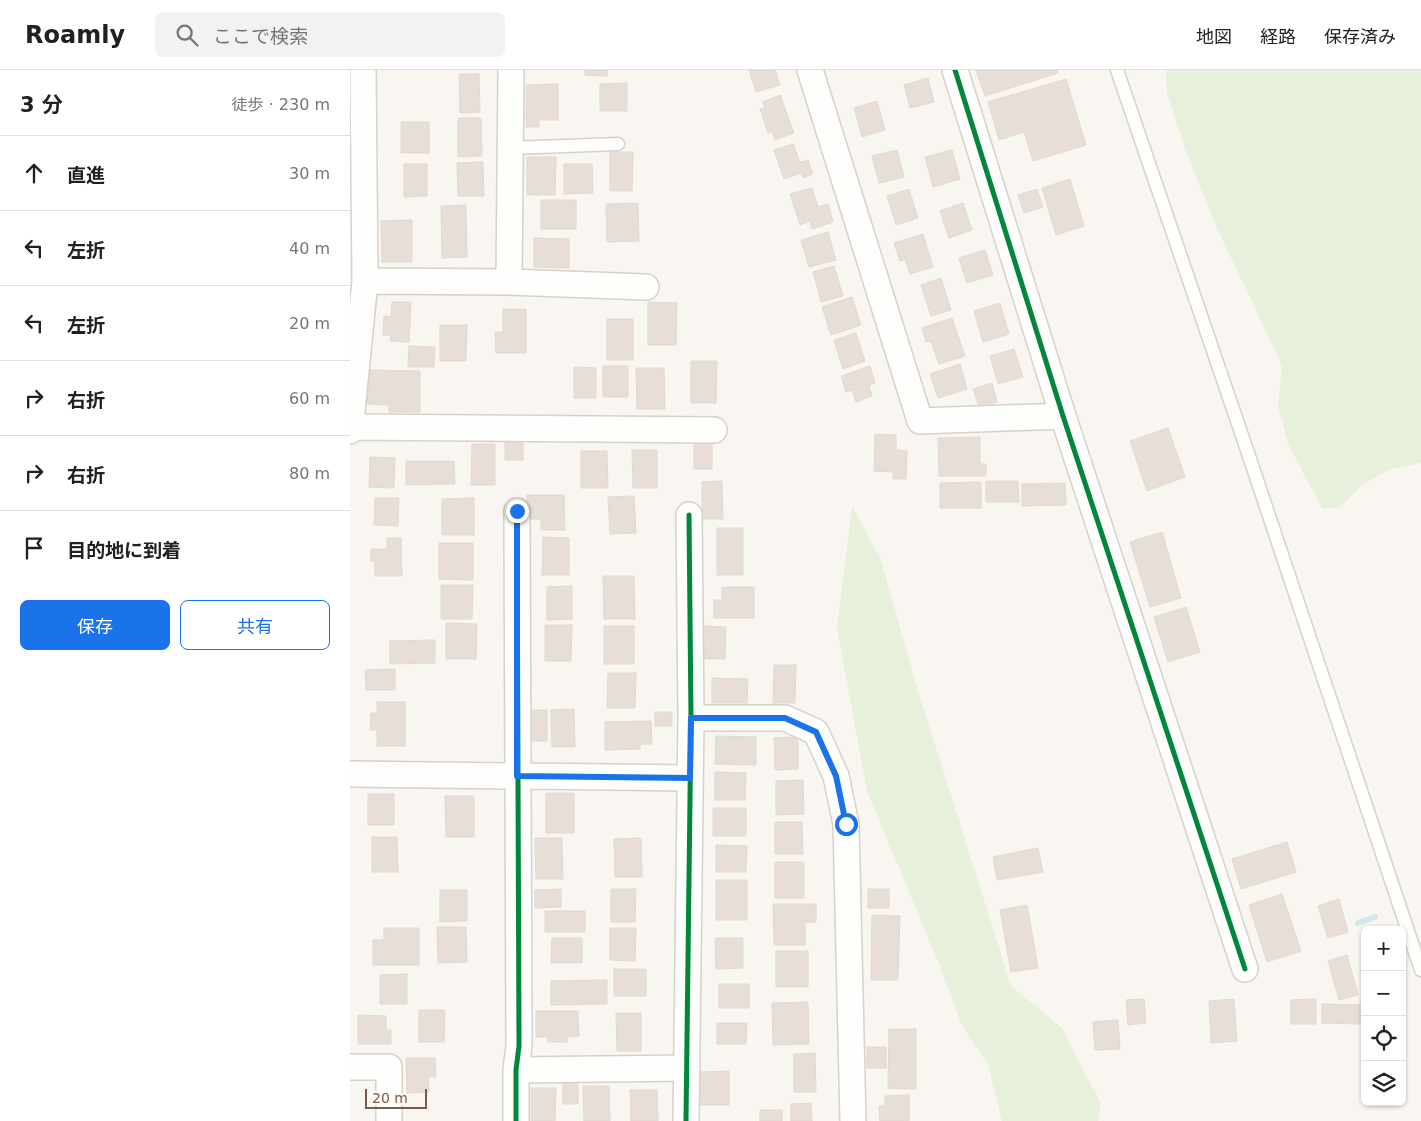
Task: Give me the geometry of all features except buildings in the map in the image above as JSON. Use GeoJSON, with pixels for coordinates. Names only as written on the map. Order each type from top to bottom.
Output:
{"type":"FeatureCollection","features":[{"type":"Feature","properties":{"kind":"street"},"geometry":{"type":"LineString","coordinates":[[362,70],[365,281],[350,429],[714,430]]}},
{"type":"Feature","properties":{"kind":"street"},"geometry":{"type":"LineString","coordinates":[[509,282],[511,70]]}},
{"type":"Feature","properties":{"kind":"street"},"geometry":{"type":"LineString","coordinates":[[810,70],[920,422],[1062,416]]}},
{"type":"Feature","properties":{"kind":"street"},"geometry":{"type":"LineString","coordinates":[[955,70],[1062,416],[1245,969]]}},
{"type":"Feature","properties":{"kind":"street"},"geometry":{"type":"LineString","coordinates":[[365,281],[509,282],[646,287]]}},
{"type":"Feature","properties":{"kind":"street"},"geometry":{"type":"LineString","coordinates":[[516,1121],[516,1070],[519,1046],[517,511]]}},
{"type":"Feature","properties":{"kind":"street"},"geometry":{"type":"LineString","coordinates":[[686,1121],[691,718],[689,515]]}},
{"type":"Feature","properties":{"kind":"street"},"geometry":{"type":"LineString","coordinates":[[691,718],[785,718],[816,732],[836,776],[846,824],[853,1121]]}},
{"type":"Feature","properties":{"kind":"street"},"geometry":{"type":"LineString","coordinates":[[350,774],[690,778]]}},
{"type":"Feature","properties":{"kind":"street"},"geometry":{"type":"LineString","coordinates":[[350,1067],[389,1066],[389,1121]]}},
{"type":"Feature","properties":{"kind":"street"},"geometry":{"type":"LineString","coordinates":[[516,1070],[687,1068]]}},
{"type":"Feature","properties":{"kind":"lane"},"geometry":{"type":"LineString","coordinates":[[1117,70],[1421,970]]}},
{"type":"Feature","properties":{"kind":"lane"},"geometry":{"type":"LineString","coordinates":[[510,148],[618,144]]}},
{"type":"Feature","properties":{"kind":"green space"},"geometry":{"type":"Polygon","coordinates":[[[1166,70],[1421,70],[1421,463],[1391,469],[1363,484],[1339,508],[1322,508],[1289,446],[1278,407],[1282,365],[1217,228],[1188,157],[1167,93],[1166,70]]]}},
{"type":"Feature","properties":{"kind":"green space"},"geometry":{"type":"Polygon","coordinates":[[[852,506],[881,560],[915,681],[1011,986],[1062,1028],[1101,1104],[1098,1121],[1002,1121],[988,1064],[962,1026],[940,966],[867,791],[837,628],[852,506]]]}},
{"type":"Feature","properties":{"kind":"waterway"},"geometry":{"type":"LineString","coordinates":[[1358,923],[1375,917]]}},
{"type":"Feature","properties":{"kind":"cycle path"},"geometry":{"type":"LineString","coordinates":[[955,70],[1063,416],[1245,969]]}},
{"type":"Feature","properties":{"kind":"cycle path"},"geometry":{"type":"LineString","coordinates":[[516,1121],[516,1070],[519,1046],[517,511]]}},
{"type":"Feature","properties":{"kind":"cycle path"},"geometry":{"type":"LineString","coordinates":[[686,1121],[691,718],[689,515]]}},
{"type":"Feature","properties":{"kind":"route"},"geometry":{"type":"LineString","coordinates":[[517,511],[517,776],[690,778],[691,718],[785,718],[816,732],[836,776],[846,824]]}}]}
